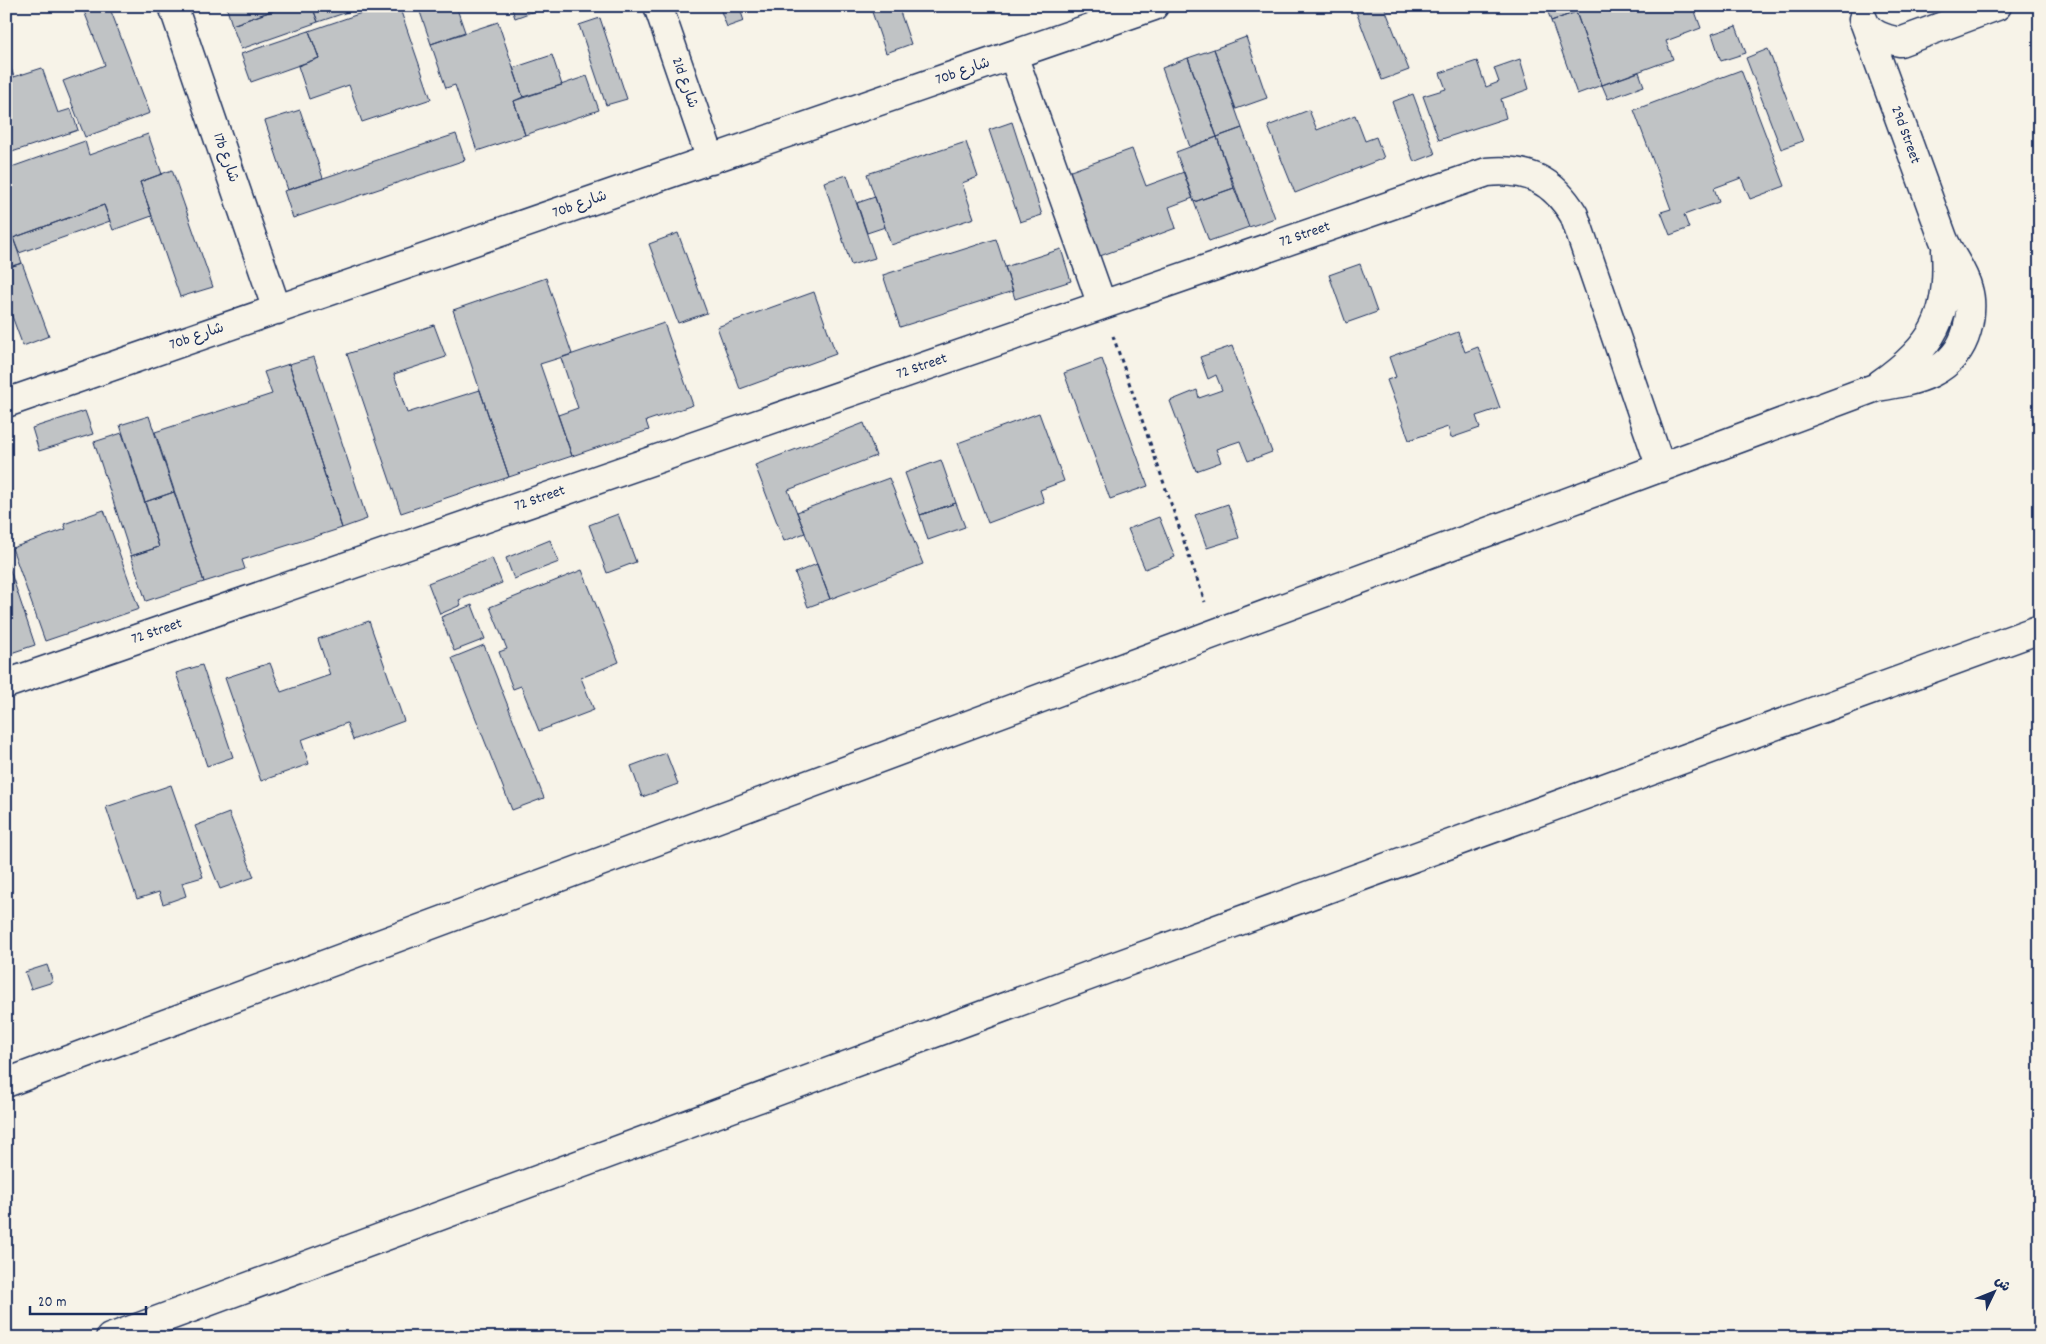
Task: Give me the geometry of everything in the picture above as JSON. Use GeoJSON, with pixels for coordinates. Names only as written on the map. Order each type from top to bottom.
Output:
{"type":"FeatureCollection","features":[{"type":"Feature","properties":{"kind":"street","name":"17b شارع"},"geometry":{"type":"LineString","coordinates":[[174,6],[276,310]]}},
{"type":"Feature","properties":{"kind":"street","name":"21d شارع"},"geometry":{"type":"LineString","coordinates":[[658,6],[711,160]]}},
{"type":"Feature","properties":{"kind":"street","name":"70b شارع"},"geometry":{"type":"LineString","coordinates":[[6,403],[1154,6]]}},
{"type":"Feature","properties":{"kind":"street"},"geometry":{"type":"LineString","coordinates":[[1865,21],[1884,39],[1900,42],[1998,6]]}},
{"type":"Feature","properties":{"kind":"street","name":"29d Street"},"geometry":{"type":"LineString","coordinates":[[6,1083],[1877,387],[1903,368],[1921,350],[1935,328],[1944,304],[1948,278],[1946,245],[1865,21]]}},
{"type":"Feature","properties":{"kind":"street"},"geometry":{"type":"LineString","coordinates":[[1013,55],[1102,305]]}},
{"type":"Feature","properties":{"kind":"street","name":"72 Street"},"geometry":{"type":"LineString","coordinates":[[6,684],[1487,172],[1506,170],[1525,173],[1542,180],[1566,201],[1574,215],[1661,468]]}},
{"type":"Feature","properties":{"kind":"street"},"geometry":{"type":"LineString","coordinates":[[110,1338],[1084,977],[2040,629]]}},
{"type":"Feature","properties":{"kind":"path"},"geometry":{"type":"LineString","coordinates":[[1102,305],[1216,632]]}},
{"type":"Feature","properties":{"kind":"building"},"geometry":{"type":"Polygon","coordinates":[[[82,6],[109,6],[150,113],[85,137],[63,81],[105,65],[82,6]]]}},
{"type":"Feature","properties":{"kind":"building"},"geometry":{"type":"Polygon","coordinates":[[[226,6],[286,6],[232,25],[226,6]]]}},
{"type":"Feature","properties":{"kind":"building"},"geometry":{"type":"Polygon","coordinates":[[[286,6],[312,6],[318,22],[241,49],[232,25],[286,6]]]}},
{"type":"Feature","properties":{"kind":"building"},"geometry":{"type":"Polygon","coordinates":[[[312,6],[365,6],[318,22],[312,6]]]}},
{"type":"Feature","properties":{"kind":"building"},"geometry":{"type":"Polygon","coordinates":[[[382,6],[399,6],[431,99],[362,122],[349,85],[309,99],[298,66],[319,58],[309,31],[382,6]]]}},
{"type":"Feature","properties":{"kind":"building"},"geometry":{"type":"Polygon","coordinates":[[[418,6],[456,6],[465,32],[431,44],[418,6]]]}},
{"type":"Feature","properties":{"kind":"building"},"geometry":{"type":"Polygon","coordinates":[[[511,6],[548,6],[515,18],[511,6]]]}},
{"type":"Feature","properties":{"kind":"building"},"geometry":{"type":"Polygon","coordinates":[[[719,6],[739,6],[744,21],[727,27],[719,6]]]}},
{"type":"Feature","properties":{"kind":"building"},"geometry":{"type":"Polygon","coordinates":[[[870,6],[898,6],[911,44],[886,53],[870,6]]]}},
{"type":"Feature","properties":{"kind":"building"},"geometry":{"type":"Polygon","coordinates":[[[1354,6],[1384,6],[1409,70],[1382,80],[1354,6]]]}},
{"type":"Feature","properties":{"kind":"building"},"geometry":{"type":"Polygon","coordinates":[[[1546,6],[1574,6],[1576,12],[1551,21],[1546,6]]]}},
{"type":"Feature","properties":{"kind":"building"},"geometry":{"type":"Polygon","coordinates":[[[1574,6],[1592,6],[1576,12],[1574,6]]]}},
{"type":"Feature","properties":{"kind":"building"},"geometry":{"type":"Polygon","coordinates":[[[1592,6],[1693,6],[1701,28],[1666,41],[1673,59],[1602,85],[1576,12],[1592,6]]]}},
{"type":"Feature","properties":{"kind":"building"},"geometry":{"type":"Polygon","coordinates":[[[1576,12],[1602,85],[1577,94],[1551,21],[1576,12]]]}},
{"type":"Feature","properties":{"kind":"building"},"geometry":{"type":"Polygon","coordinates":[[[600,18],[627,99],[606,105],[579,25],[600,18]]]}},
{"type":"Feature","properties":{"kind":"building"},"geometry":{"type":"Polygon","coordinates":[[[498,22],[523,97],[514,101],[525,135],[477,151],[455,85],[446,88],[431,44],[498,22]]]}},
{"type":"Feature","properties":{"kind":"building"},"geometry":{"type":"Polygon","coordinates":[[[1736,26],[1746,53],[1721,61],[1712,34],[1736,26]]]}},
{"type":"Feature","properties":{"kind":"building"},"geometry":{"type":"Polygon","coordinates":[[[309,31],[319,58],[251,82],[241,54],[309,31]]]}},
{"type":"Feature","properties":{"kind":"building"},"geometry":{"type":"Polygon","coordinates":[[[1246,37],[1267,98],[1236,109],[1214,49],[1246,37]]]}},
{"type":"Feature","properties":{"kind":"building"},"geometry":{"type":"Polygon","coordinates":[[[1214,49],[1242,128],[1217,137],[1188,58],[1214,49]]]}},
{"type":"Feature","properties":{"kind":"building"},"geometry":{"type":"Polygon","coordinates":[[[1768,49],[1803,141],[1781,149],[1746,58],[1768,49]]]}},
{"type":"Feature","properties":{"kind":"building"},"geometry":{"type":"Polygon","coordinates":[[[6,53],[14,77],[42,68],[58,113],[71,109],[78,130],[6,154],[6,53]]]}},
{"type":"Feature","properties":{"kind":"building"},"geometry":{"type":"Polygon","coordinates":[[[552,55],[562,85],[523,97],[513,68],[552,55]]]}},
{"type":"Feature","properties":{"kind":"building"},"geometry":{"type":"Polygon","coordinates":[[[1188,58],[1217,137],[1190,147],[1162,68],[1188,58]]]}},
{"type":"Feature","properties":{"kind":"building"},"geometry":{"type":"Polygon","coordinates":[[[1520,59],[1529,89],[1501,99],[1506,118],[1439,140],[1423,96],[1446,89],[1440,73],[1477,61],[1486,87],[1499,82],[1494,68],[1520,59]]]}},
{"type":"Feature","properties":{"kind":"building"},"geometry":{"type":"Polygon","coordinates":[[[1741,70],[1785,186],[1750,199],[1741,178],[1714,188],[1719,202],[1684,215],[1689,228],[1670,235],[1661,212],[1671,209],[1634,110],[1741,70]]]}},
{"type":"Feature","properties":{"kind":"building"},"geometry":{"type":"Polygon","coordinates":[[[1639,72],[1644,86],[1608,99],[1602,85],[1639,72]]]}},
{"type":"Feature","properties":{"kind":"building"},"geometry":{"type":"Polygon","coordinates":[[[587,76],[599,110],[525,135],[514,101],[587,76]]]}},
{"type":"Feature","properties":{"kind":"building"},"geometry":{"type":"Polygon","coordinates":[[[1413,94],[1435,154],[1414,162],[1392,102],[1413,94]]]}},
{"type":"Feature","properties":{"kind":"building"},"geometry":{"type":"Polygon","coordinates":[[[300,110],[323,178],[288,190],[265,121],[300,110]]]}},
{"type":"Feature","properties":{"kind":"building"},"geometry":{"type":"Polygon","coordinates":[[[1309,110],[1317,130],[1355,115],[1365,141],[1376,137],[1384,158],[1295,193],[1268,126],[1309,110]]]}},
{"type":"Feature","properties":{"kind":"building"},"geometry":{"type":"Polygon","coordinates":[[[1012,122],[1042,215],[1020,222],[989,130],[1012,122]]]}},
{"type":"Feature","properties":{"kind":"building"},"geometry":{"type":"Polygon","coordinates":[[[1242,128],[1275,218],[1249,227],[1217,137],[1242,128]]]}},
{"type":"Feature","properties":{"kind":"building"},"geometry":{"type":"Polygon","coordinates":[[[148,134],[162,174],[140,182],[152,216],[113,230],[104,205],[13,238],[6,218],[6,169],[85,141],[89,155],[148,134]]]}},
{"type":"Feature","properties":{"kind":"building"},"geometry":{"type":"Polygon","coordinates":[[[456,134],[465,160],[293,218],[284,191],[456,134]]]}},
{"type":"Feature","properties":{"kind":"building"},"geometry":{"type":"Polygon","coordinates":[[[1217,137],[1234,188],[1194,202],[1176,152],[1217,137]]]}},
{"type":"Feature","properties":{"kind":"building"},"geometry":{"type":"Polygon","coordinates":[[[966,142],[978,177],[962,183],[974,218],[891,245],[867,174],[966,142]]]}},
{"type":"Feature","properties":{"kind":"building"},"geometry":{"type":"Polygon","coordinates":[[[1132,149],[1146,186],[1184,172],[1193,198],[1169,207],[1176,228],[1100,256],[1068,172],[1132,149]]]}},
{"type":"Feature","properties":{"kind":"building"},"geometry":{"type":"Polygon","coordinates":[[[172,170],[213,287],[180,297],[140,182],[172,170]]]}},
{"type":"Feature","properties":{"kind":"building"},"geometry":{"type":"Polygon","coordinates":[[[847,175],[875,258],[851,265],[824,182],[847,175]]]}},
{"type":"Feature","properties":{"kind":"building"},"geometry":{"type":"Polygon","coordinates":[[[1234,188],[1249,227],[1209,241],[1194,202],[1234,188]]]}},
{"type":"Feature","properties":{"kind":"building"},"geometry":{"type":"Polygon","coordinates":[[[875,197],[885,227],[867,233],[857,203],[875,197]]]}},
{"type":"Feature","properties":{"kind":"building"},"geometry":{"type":"Polygon","coordinates":[[[104,205],[110,221],[19,253],[13,238],[104,205]]]}},
{"type":"Feature","properties":{"kind":"building"},"geometry":{"type":"Polygon","coordinates":[[[6,218],[22,263],[6,268],[6,218]]]}},
{"type":"Feature","properties":{"kind":"building"},"geometry":{"type":"Polygon","coordinates":[[[678,233],[707,313],[678,323],[649,244],[678,233]]]}},
{"type":"Feature","properties":{"kind":"building"},"geometry":{"type":"Polygon","coordinates":[[[996,239],[1013,291],[900,327],[883,275],[996,239]]]}},
{"type":"Feature","properties":{"kind":"building"},"geometry":{"type":"Polygon","coordinates":[[[1061,249],[1071,281],[1015,299],[1005,267],[1061,249]]]}},
{"type":"Feature","properties":{"kind":"building"},"geometry":{"type":"Polygon","coordinates":[[[22,263],[49,336],[23,346],[6,300],[6,268],[22,263]]]}},
{"type":"Feature","properties":{"kind":"building"},"geometry":{"type":"Polygon","coordinates":[[[1360,264],[1377,312],[1346,323],[1329,275],[1360,264]]]}},
{"type":"Feature","properties":{"kind":"building"},"geometry":{"type":"Polygon","coordinates":[[[546,278],[572,354],[540,364],[572,456],[509,477],[453,310],[546,278]]]}},
{"type":"Feature","properties":{"kind":"building"},"geometry":{"type":"Polygon","coordinates":[[[814,292],[836,354],[740,389],[717,327],[814,292]]]}},
{"type":"Feature","properties":{"kind":"building"},"geometry":{"type":"Polygon","coordinates":[[[664,323],[693,405],[646,421],[649,430],[572,456],[558,415],[578,408],[561,358],[664,323]]]}},
{"type":"Feature","properties":{"kind":"building"},"geometry":{"type":"Polygon","coordinates":[[[434,325],[446,357],[394,374],[407,413],[480,390],[509,477],[401,513],[347,354],[434,325]]]}},
{"type":"Feature","properties":{"kind":"building"},"geometry":{"type":"Polygon","coordinates":[[[1458,332],[1465,352],[1478,347],[1500,408],[1476,416],[1480,428],[1451,438],[1448,427],[1409,440],[1387,380],[1396,377],[1389,357],[1458,332]]]}},
{"type":"Feature","properties":{"kind":"building"},"geometry":{"type":"Polygon","coordinates":[[[1232,346],[1272,452],[1248,461],[1240,441],[1216,449],[1221,462],[1196,471],[1170,401],[1197,390],[1199,398],[1222,390],[1216,375],[1208,379],[1200,357],[1232,346]]]}},
{"type":"Feature","properties":{"kind":"building"},"geometry":{"type":"Polygon","coordinates":[[[314,357],[367,519],[342,528],[289,364],[314,357]]]}},
{"type":"Feature","properties":{"kind":"building"},"geometry":{"type":"Polygon","coordinates":[[[1102,359],[1148,486],[1110,499],[1064,373],[1102,359]]]}},
{"type":"Feature","properties":{"kind":"building"},"geometry":{"type":"Polygon","coordinates":[[[289,364],[342,528],[242,560],[245,569],[204,582],[155,432],[272,394],[264,372],[289,364]]]}},
{"type":"Feature","properties":{"kind":"building"},"geometry":{"type":"Polygon","coordinates":[[[85,411],[93,434],[39,451],[32,428],[85,411]]]}},
{"type":"Feature","properties":{"kind":"building"},"geometry":{"type":"Polygon","coordinates":[[[1039,413],[1064,481],[1040,490],[1044,502],[988,523],[958,443],[1039,413]]]}},
{"type":"Feature","properties":{"kind":"building"},"geometry":{"type":"Polygon","coordinates":[[[149,416],[174,492],[145,502],[120,425],[149,416]]]}},
{"type":"Feature","properties":{"kind":"building"},"geometry":{"type":"Polygon","coordinates":[[[864,423],[876,456],[788,490],[805,533],[784,541],[755,465],[864,423]]]}},
{"type":"Feature","properties":{"kind":"building"},"geometry":{"type":"Polygon","coordinates":[[[122,433],[159,547],[131,556],[94,442],[122,433]]]}},
{"type":"Feature","properties":{"kind":"building"},"geometry":{"type":"Polygon","coordinates":[[[941,460],[956,503],[920,515],[905,473],[941,460]]]}},
{"type":"Feature","properties":{"kind":"building"},"geometry":{"type":"Polygon","coordinates":[[[6,475],[12,495],[6,497],[6,475]]]}},
{"type":"Feature","properties":{"kind":"building"},"geometry":{"type":"Polygon","coordinates":[[[889,478],[923,564],[830,599],[797,512],[889,478]]]}},
{"type":"Feature","properties":{"kind":"building"},"geometry":{"type":"Polygon","coordinates":[[[174,492],[204,582],[146,601],[131,556],[159,547],[145,502],[174,492]]]}},
{"type":"Feature","properties":{"kind":"building"},"geometry":{"type":"Polygon","coordinates":[[[956,503],[965,527],[928,540],[920,515],[956,503]]]}},
{"type":"Feature","properties":{"kind":"building"},"geometry":{"type":"Polygon","coordinates":[[[1228,504],[1239,538],[1207,548],[1195,515],[1228,504]]]}},
{"type":"Feature","properties":{"kind":"building"},"geometry":{"type":"Polygon","coordinates":[[[104,510],[139,609],[45,641],[12,548],[66,529],[64,524],[104,510]]]}},
{"type":"Feature","properties":{"kind":"building"},"geometry":{"type":"Polygon","coordinates":[[[618,514],[636,562],[607,573],[589,525],[618,514]]]}},
{"type":"Feature","properties":{"kind":"building"},"geometry":{"type":"Polygon","coordinates":[[[1159,517],[1175,557],[1145,569],[1128,529],[1159,517]]]}},
{"type":"Feature","properties":{"kind":"building"},"geometry":{"type":"Polygon","coordinates":[[[550,540],[559,562],[514,579],[506,558],[550,540]]]}},
{"type":"Feature","properties":{"kind":"building"},"geometry":{"type":"Polygon","coordinates":[[[6,558],[35,645],[11,653],[6,638],[6,558]]]}},
{"type":"Feature","properties":{"kind":"building"},"geometry":{"type":"Polygon","coordinates":[[[492,558],[502,583],[459,600],[461,605],[440,614],[428,583],[492,558]]]}},
{"type":"Feature","properties":{"kind":"building"},"geometry":{"type":"Polygon","coordinates":[[[817,564],[830,599],[808,607],[795,573],[817,564]]]}},
{"type":"Feature","properties":{"kind":"building"},"geometry":{"type":"Polygon","coordinates":[[[582,570],[619,662],[581,678],[594,710],[539,731],[521,686],[513,689],[499,652],[507,649],[490,607],[582,570]]]}},
{"type":"Feature","properties":{"kind":"building"},"geometry":{"type":"Polygon","coordinates":[[[472,605],[485,639],[454,651],[441,617],[472,605]]]}},
{"type":"Feature","properties":{"kind":"building"},"geometry":{"type":"Polygon","coordinates":[[[369,621],[404,721],[353,740],[347,723],[301,740],[309,764],[261,781],[225,678],[270,663],[281,692],[330,675],[318,639],[369,621]]]}},
{"type":"Feature","properties":{"kind":"building"},"geometry":{"type":"Polygon","coordinates":[[[6,638],[11,653],[6,654],[6,638]]]}},
{"type":"Feature","properties":{"kind":"building"},"geometry":{"type":"Polygon","coordinates":[[[484,645],[544,798],[512,810],[452,658],[484,645]]]}},
{"type":"Feature","properties":{"kind":"building"},"geometry":{"type":"Polygon","coordinates":[[[202,665],[233,757],[207,766],[176,673],[202,665]]]}},
{"type":"Feature","properties":{"kind":"building"},"geometry":{"type":"Polygon","coordinates":[[[666,753],[678,784],[642,797],[631,766],[666,753]]]}},
{"type":"Feature","properties":{"kind":"building"},"geometry":{"type":"Polygon","coordinates":[[[171,785],[203,877],[182,883],[186,896],[163,904],[159,892],[137,899],[106,807],[171,785]]]}},
{"type":"Feature","properties":{"kind":"building"},"geometry":{"type":"Polygon","coordinates":[[[229,813],[254,877],[220,889],[195,826],[229,813]]]}},
{"type":"Feature","properties":{"kind":"building"},"geometry":{"type":"Polygon","coordinates":[[[47,965],[53,982],[31,989],[25,972],[47,965]]]}}]}
